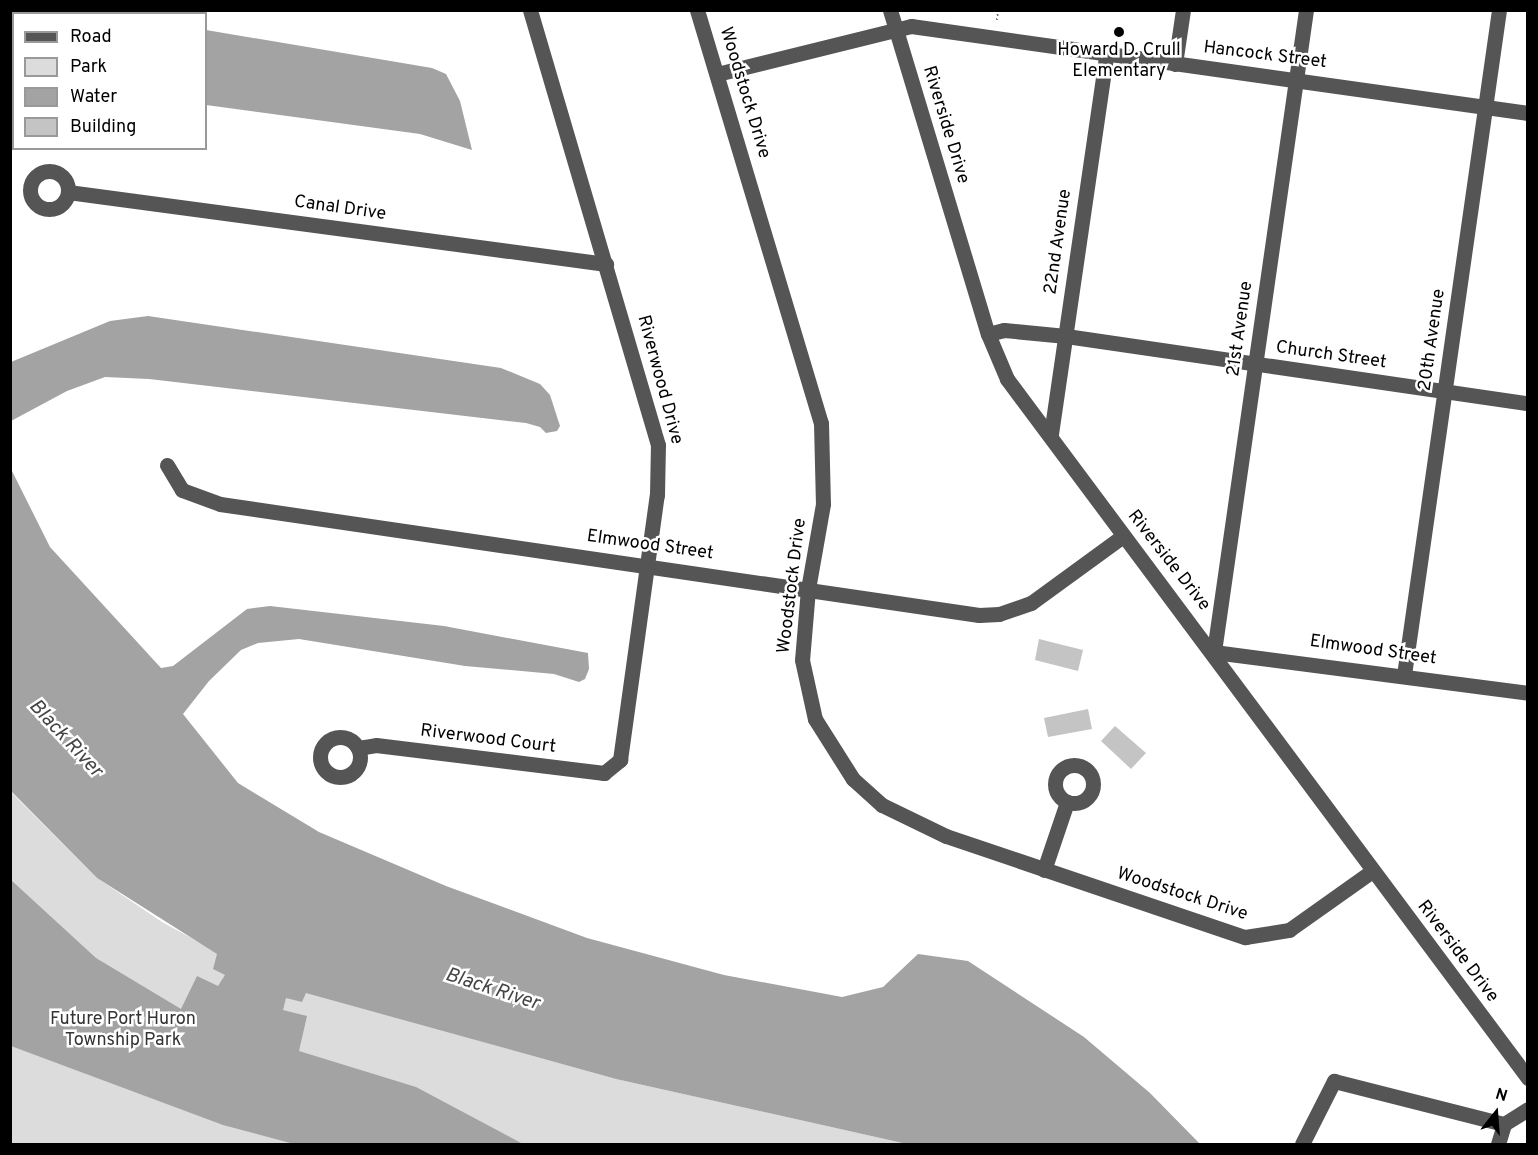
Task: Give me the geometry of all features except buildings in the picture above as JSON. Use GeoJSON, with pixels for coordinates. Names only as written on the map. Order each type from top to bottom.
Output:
{"type":"FeatureCollection","features":[{"type":"Feature","properties":{"kind":"street","name":"Riverwood Drive"},"geometry":{"type":"LineString","coordinates":[[530,10],[658,445],[657,495],[620,760],[613,768]]}},
{"type":"Feature","properties":{"kind":"street","name":"Woodstock Drive"},"geometry":{"type":"LineString","coordinates":[[697,10],[821,423],[823,504],[808,589],[802,660],[808,700],[823,737],[852,779],[882,805],[909,820],[1044,870],[1225,932],[1255,938],[1289,930],[1371,872]]}},
{"type":"Feature","properties":{"kind":"street","name":"Riverside Drive"},"geometry":{"type":"LineString","coordinates":[[890,10],[988,334],[1007,379],[1051,434],[1123,536],[1214,652],[1371,872],[1527,1078]]}},
{"type":"Feature","properties":{"kind":"street"},"geometry":{"type":"LineString","coordinates":[[1175,64],[1183,10]]}},
{"type":"Feature","properties":{"kind":"street","name":"21st Avenue"},"geometry":{"type":"LineString","coordinates":[[1214,652],[1306,10]]}},
{"type":"Feature","properties":{"kind":"street","name":"20th Avenue"},"geometry":{"type":"LineString","coordinates":[[1404,675],[1499,10]]}},
{"type":"Feature","properties":{"kind":"street","name":"Hancock Street"},"geometry":{"type":"LineString","coordinates":[[717,74],[895,27],[911,26],[1527,113]]}},
{"type":"Feature","properties":{"kind":"street","name":"22nd Avenue"},"geometry":{"type":"LineString","coordinates":[[1051,434],[1106,55]]}},
{"type":"Feature","properties":{"kind":"street","name":"Canal Drive"},"geometry":{"type":"LineString","coordinates":[[68,192],[606,264]]}},
{"type":"Feature","properties":{"kind":"street","name":"Church Street"},"geometry":{"type":"LineString","coordinates":[[988,334],[1004,330],[1066,336],[1527,403]]}},
{"type":"Feature","properties":{"kind":"street","name":"Elmwood Street"},"geometry":{"type":"LineString","coordinates":[[167,465],[182,490],[220,504],[808,589],[948,612],[999,614],[1031,603],[1123,536]]}},
{"type":"Feature","properties":{"kind":"street","name":"Elmwood Street"},"geometry":{"type":"LineString","coordinates":[[1214,652],[1404,675],[1527,693]]}},
{"type":"Feature","properties":{"kind":"street","name":"Riverwood Court"},"geometry":{"type":"LineString","coordinates":[[357,748],[376,745],[584,772],[604,773],[613,768]]}},
{"type":"Feature","properties":{"kind":"street"},"geometry":{"type":"LineString","coordinates":[[1044,870],[1067,802]]}},
{"type":"Feature","properties":{"kind":"street"},"geometry":{"type":"LineString","coordinates":[[1302,1144],[1334,1081],[1504,1124]]}},
{"type":"Feature","properties":{"kind":"street"},"geometry":{"type":"LineString","coordinates":[[1498,1144],[1504,1124],[1527,1109]]}},
{"type":"Feature","properties":{"kind":"path"},"geometry":{"type":"LineString","coordinates":[[997,20],[998,10]]}},
{"type":"Feature","properties":{"kind":"green space","name":"Future Port Huron Township Park"},"geometry":{"type":"Polygon","coordinates":[[[10,791],[97,878],[162,922],[252,971],[306,992],[616,1079],[907,1144],[11,1144],[10,791]]]}},
{"type":"Feature","properties":{"kind":"water"},"geometry":{"type":"Polygon","coordinates":[[[83,10],[96,12],[12,12],[11,78],[11,11],[83,10]]]}},
{"type":"Feature","properties":{"kind":"water"},"geometry":{"type":"Polygon","coordinates":[[[207,30],[432,68],[446,74],[460,101],[472,150],[420,134],[207,105],[207,30]]]}},
{"type":"Feature","properties":{"kind":"water"},"geometry":{"type":"Polygon","coordinates":[[[148,316],[501,368],[540,384],[550,395],[560,426],[557,431],[546,433],[540,427],[526,423],[149,379],[105,377],[67,391],[11,421],[11,362],[110,321],[148,316]]]}},
{"type":"Feature","properties":{"kind":"water","name":"Black River"},"geometry":{"type":"Polygon","coordinates":[[[10,467],[50,547],[161,668],[173,666],[247,609],[270,606],[444,626],[588,653],[589,669],[585,679],[579,682],[554,674],[465,666],[299,639],[258,643],[241,650],[209,681],[183,714],[238,783],[319,832],[446,886],[587,938],[724,975],[842,997],[883,987],[918,954],[968,961],[1084,1037],[1150,1093],[1200,1144],[907,1144],[616,1079],[306,993],[302,1002],[286,998],[283,1010],[307,1016],[299,1051],[416,1087],[523,1144],[294,1144],[223,1125],[11,1046],[11,880],[96,958],[181,1009],[197,976],[218,986],[225,975],[213,969],[217,954],[97,878],[11,791],[10,467]]]}},
{"type":"Feature","properties":{"kind":"place","name":"Howard D. Crull Elementary"},"geometry":{"type":"Point","coordinates":[1119,32]}}]}
